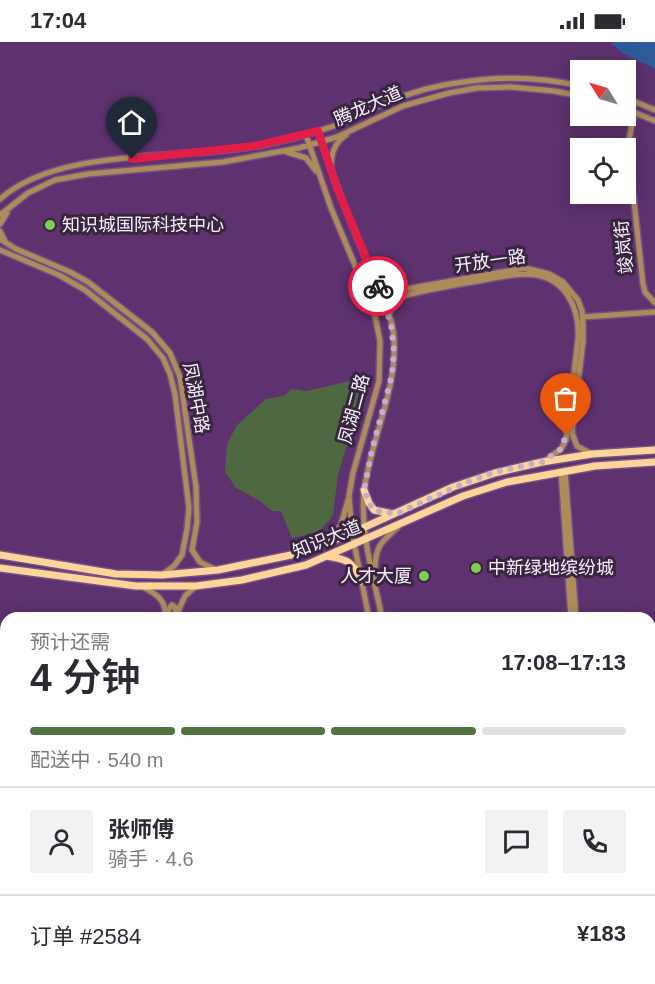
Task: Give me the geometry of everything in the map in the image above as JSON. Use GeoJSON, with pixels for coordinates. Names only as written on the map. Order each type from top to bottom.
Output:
{"type":"FeatureCollection","features":[{"type":"Feature","properties":{"kind":"main road","name":"知识大道"},"geometry":{"type":"LineString","coordinates":[[0,555],[116,574],[162,574],[218,570],[291,555],[352,533],[460,484],[495,472],[592,454],[655,450]]}},
{"type":"Feature","properties":{"kind":"main road","name":"知识大道"},"geometry":{"type":"LineString","coordinates":[[0,568],[142,586],[196,585],[270,574],[306,565],[463,496],[493,486],[595,466],[655,462]]}},
{"type":"Feature","properties":{"kind":"main road"},"geometry":{"type":"LineString","coordinates":[[364,490],[374,510],[396,514]]}},
{"type":"Feature","properties":{"kind":"main road"},"geometry":{"type":"LineString","coordinates":[[326,556],[343,559],[352,564],[361,581]]}},
{"type":"Feature","properties":{"kind":"street","name":"腾龙大道"},"geometry":{"type":"LineString","coordinates":[[0,197],[45,173],[73,165],[267,144],[306,135],[345,122],[416,92],[465,81],[518,78],[570,85]]}},
{"type":"Feature","properties":{"kind":"street","name":"腾龙大道"},"geometry":{"type":"LineString","coordinates":[[0,216],[15,202],[44,184],[75,176],[223,162],[310,145],[355,129],[403,106],[462,90],[512,87],[570,95]]}},
{"type":"Feature","properties":{"kind":"street"},"geometry":{"type":"LineString","coordinates":[[636,102],[655,110]]}},
{"type":"Feature","properties":{"kind":"street"},"geometry":{"type":"LineString","coordinates":[[364,113],[369,123]]}},
{"type":"Feature","properties":{"kind":"street"},"geometry":{"type":"LineString","coordinates":[[636,114],[655,121]]}},
{"type":"Feature","properties":{"kind":"street","name":"竣岚街"},"geometry":{"type":"LineString","coordinates":[[632,126],[628,146],[643,284],[645,291],[655,303]]}},
{"type":"Feature","properties":{"kind":"street"},"geometry":{"type":"LineString","coordinates":[[332,172],[331,158],[335,146],[342,137],[355,129]]}},
{"type":"Feature","properties":{"kind":"street","name":"凤湖二路"},"geometry":{"type":"LineString","coordinates":[[318,131],[389,316],[394,338],[392,375],[364,490],[366,539],[381,612]]}},
{"type":"Feature","properties":{"kind":"street","name":"凤湖二路"},"geometry":{"type":"LineString","coordinates":[[306,135],[320,177],[371,302],[380,341],[380,370],[377,388],[349,496],[352,533],[368,612]]}},
{"type":"Feature","properties":{"kind":"street"},"geometry":{"type":"LineString","coordinates":[[267,144],[269,154]]}},
{"type":"Feature","properties":{"kind":"street"},"geometry":{"type":"LineString","coordinates":[[283,151],[306,158],[320,177]]}},
{"type":"Feature","properties":{"kind":"street"},"geometry":{"type":"LineString","coordinates":[[0,224],[15,202],[8,192]]}},
{"type":"Feature","properties":{"kind":"street"},"geometry":{"type":"LineString","coordinates":[[0,231],[2,237],[16,249]]}},
{"type":"Feature","properties":{"kind":"street","name":"凤湖中路"},"geometry":{"type":"LineString","coordinates":[[0,239],[16,249],[88,282],[152,332],[170,353],[180,377],[197,502],[196,529],[192,550]]}},
{"type":"Feature","properties":{"kind":"street","name":"凤湖中路"},"geometry":{"type":"LineString","coordinates":[[1,251],[59,275],[85,290],[147,339],[163,358],[173,383],[189,518],[183,550],[177,563],[162,574]]}},
{"type":"Feature","properties":{"kind":"street"},"geometry":{"type":"LineString","coordinates":[[20,260],[23,252]]}},
{"type":"Feature","properties":{"kind":"street","name":"开放一路"},"geometry":{"type":"LineString","coordinates":[[376,281],[388,289],[401,290],[505,271],[534,269],[549,274],[568,287],[578,300],[583,317],[583,342],[572,433],[577,446],[592,454]]}},
{"type":"Feature","properties":{"kind":"street","name":"开放一路"},"geometry":{"type":"LineString","coordinates":[[389,316],[393,304],[403,296],[511,275],[536,275],[559,286],[575,307],[579,326],[578,339],[566,440],[561,449],[542,462]]}},
{"type":"Feature","properties":{"kind":"street"},"geometry":{"type":"LineString","coordinates":[[583,317],[655,312]]}},
{"type":"Feature","properties":{"kind":"street"},"geometry":{"type":"LineString","coordinates":[[563,471],[571,612]]}},
{"type":"Feature","properties":{"kind":"street"},"geometry":{"type":"LineString","coordinates":[[563,471],[575,612]]}},
{"type":"Feature","properties":{"kind":"street"},"geometry":{"type":"LineString","coordinates":[[350,487],[364,490]]}},
{"type":"Feature","properties":{"kind":"street"},"geometry":{"type":"LineString","coordinates":[[327,542],[341,525],[349,496]]}},
{"type":"Feature","properties":{"kind":"street"},"geometry":{"type":"LineString","coordinates":[[361,581],[374,579],[377,548],[403,522]]}},
{"type":"Feature","properties":{"kind":"street"},"geometry":{"type":"LineString","coordinates":[[183,550],[188,555],[192,550],[200,562],[218,570]]}},
{"type":"Feature","properties":{"kind":"street"},"geometry":{"type":"LineString","coordinates":[[177,612],[185,596],[196,585]]}},
{"type":"Feature","properties":{"kind":"street"},"geometry":{"type":"LineString","coordinates":[[142,586],[161,600],[164,612]]}},
{"type":"Feature","properties":{"kind":"street"},"geometry":{"type":"LineString","coordinates":[[166,612],[172,606],[175,607],[175,612]]}},
{"type":"Feature","properties":{"kind":"green space"},"geometry":{"type":"Polygon","coordinates":[[[362,378],[350,434],[338,475],[333,514],[318,532],[292,538],[281,511],[272,511],[260,501],[236,488],[225,472],[227,444],[237,425],[266,399],[283,396],[292,389],[307,391],[362,378]]]}},
{"type":"Feature","properties":{"kind":"water"},"geometry":{"type":"Polygon","coordinates":[[[611,42],[655,42],[655,69],[625,54],[611,42]]]}},
{"type":"Feature","properties":{"kind":"way so far"},"geometry":{"type":"LineString","coordinates":[[378,286],[391,324],[394,351],[392,375],[364,490],[374,510],[396,514],[453,487],[495,472],[542,462],[561,449],[566,435]]}},
{"type":"Feature","properties":{"kind":"place","name":"知识城国际科技中心"},"geometry":{"type":"Point","coordinates":[50,225]}},
{"type":"Feature","properties":{"kind":"place","name":"中新绿地缤纷城"},"geometry":{"type":"Point","coordinates":[476,568]}},
{"type":"Feature","properties":{"kind":"place","name":"人才大厦"},"geometry":{"type":"Point","coordinates":[424,576]}},
{"type":"Feature","properties":{"kind":"route"},"geometry":{"type":"LineString","coordinates":[[132,159],[254,146],[318,131],[337,188],[378,286]]}}]}
